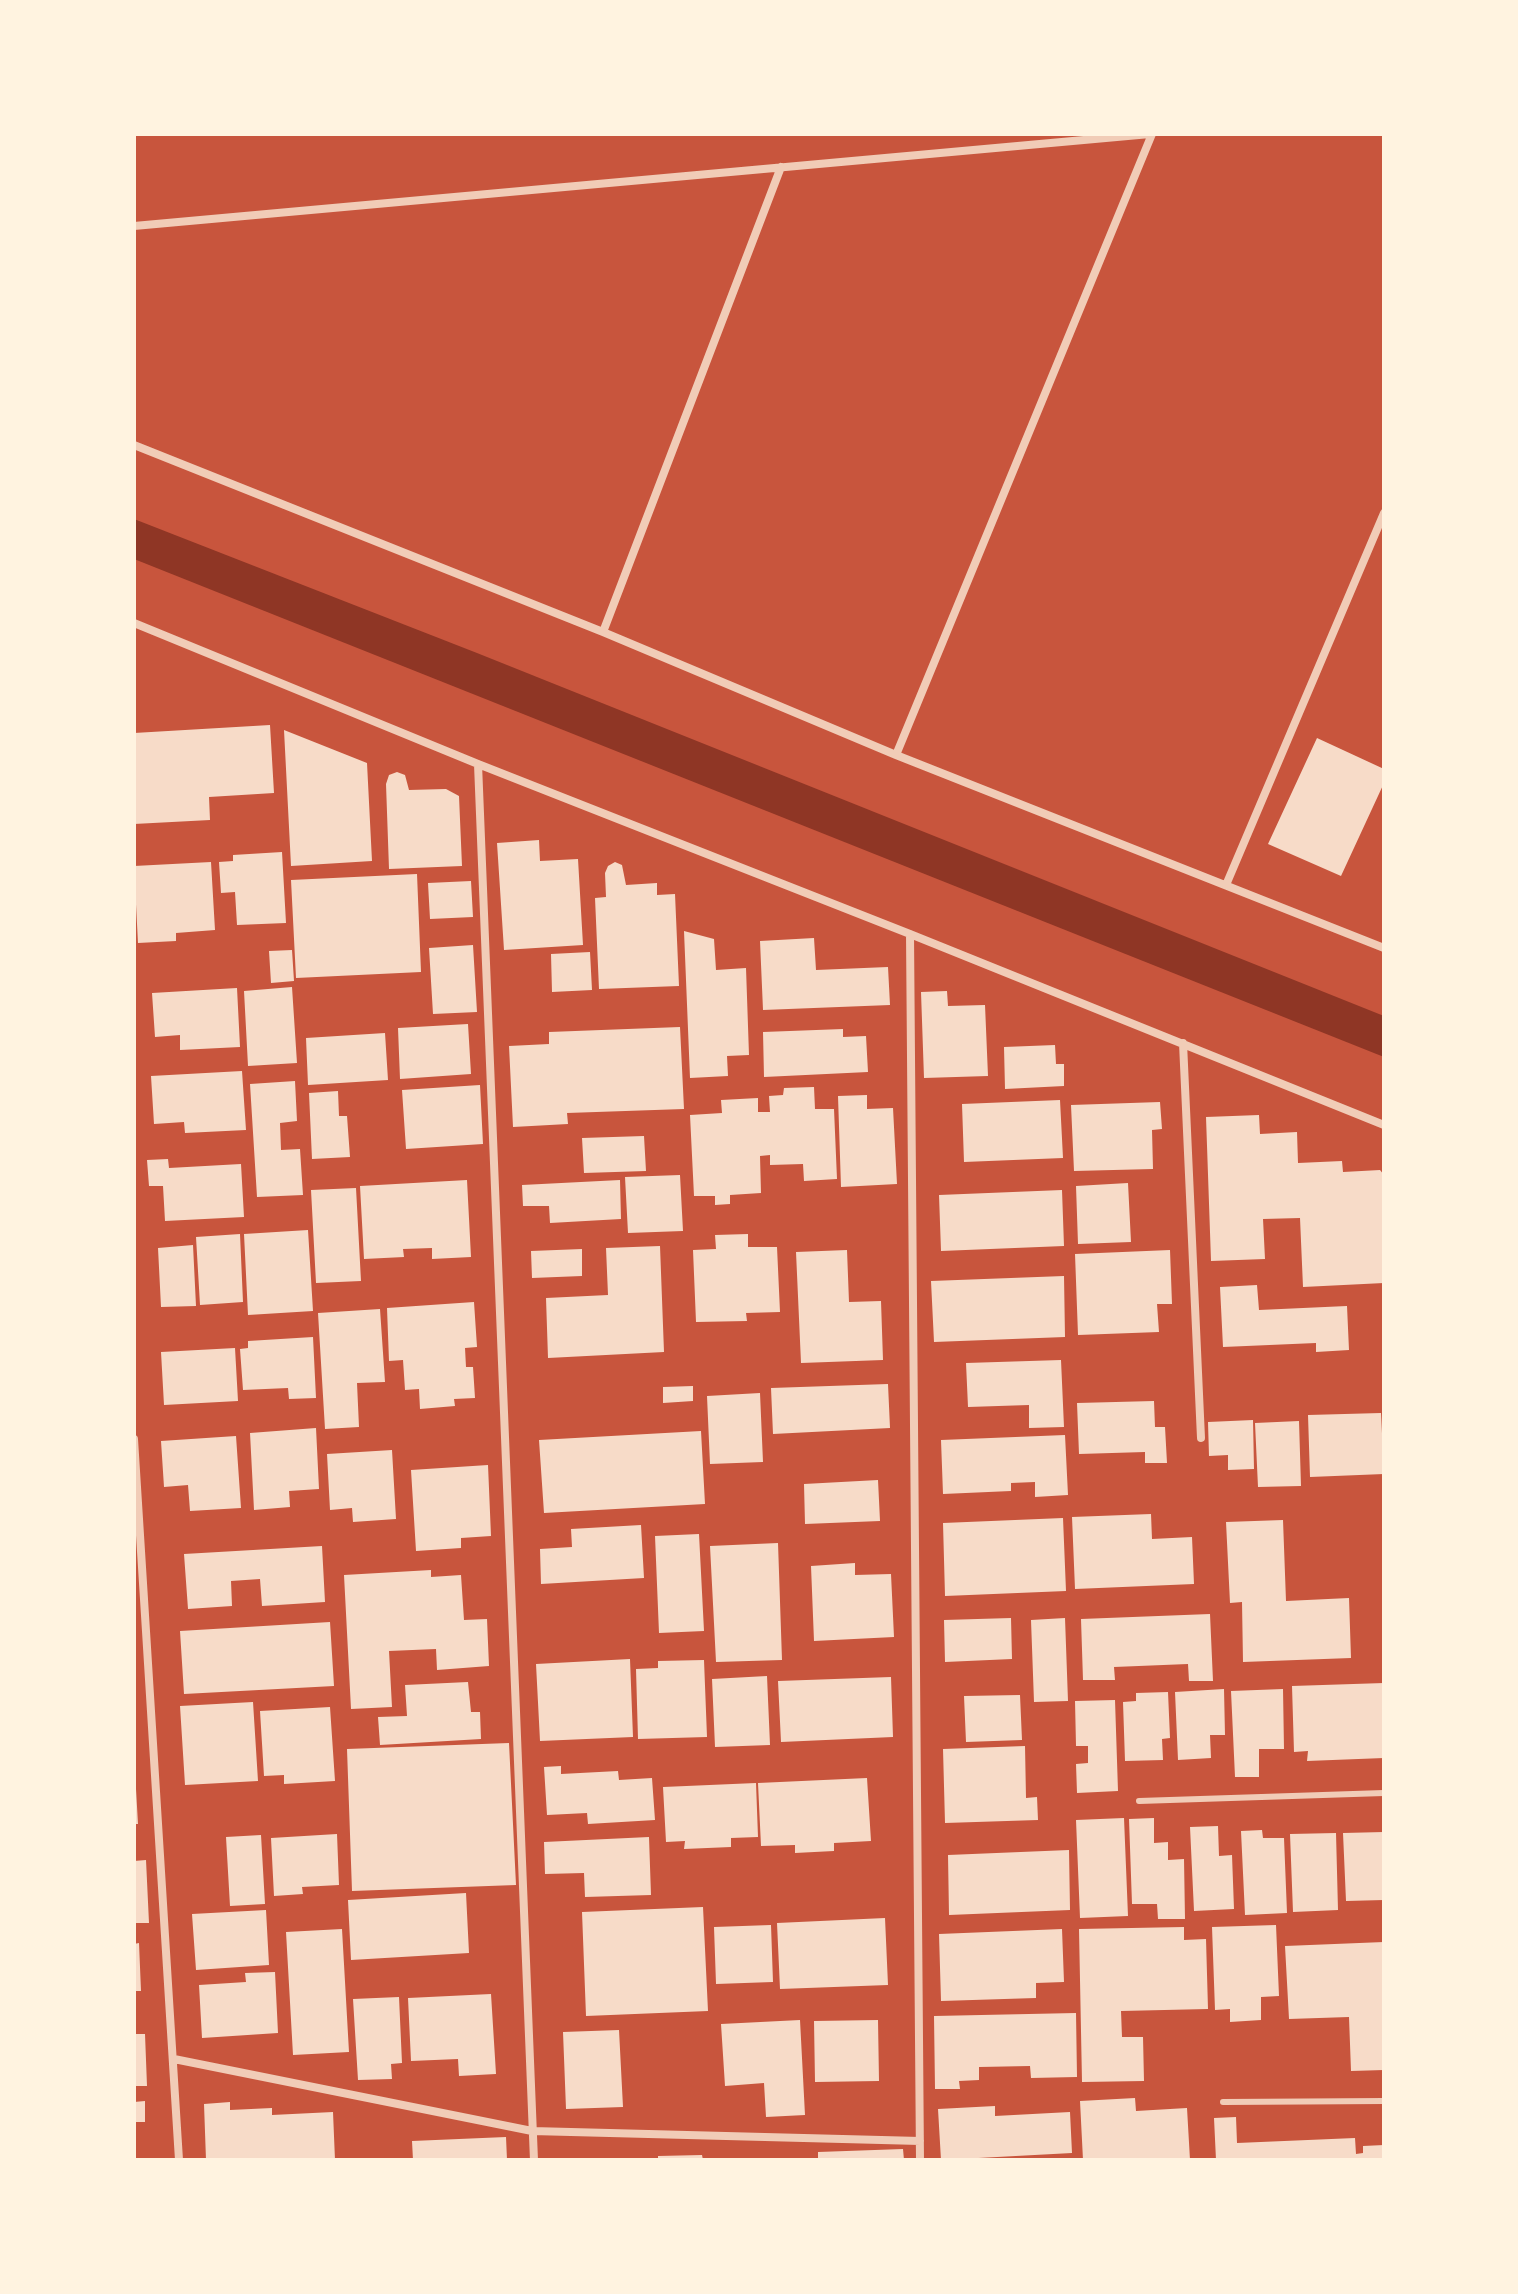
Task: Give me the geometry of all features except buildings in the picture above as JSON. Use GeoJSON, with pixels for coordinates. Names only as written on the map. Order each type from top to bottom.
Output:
{"type":"FeatureCollection","features":[{"type":"Feature","properties":{"kind":"street"},"geometry":{"type":"LineString","coordinates":[[134,226],[1151,134],[896,755]]}},
{"type":"Feature","properties":{"kind":"street"},"geometry":{"type":"LineString","coordinates":[[603,632],[781,167]]}},
{"type":"Feature","properties":{"kind":"street"},"geometry":{"type":"LineString","coordinates":[[134,445],[603,632],[896,755],[1384,948]]}},
{"type":"Feature","properties":{"kind":"street"},"geometry":{"type":"LineString","coordinates":[[1226,885],[1384,513]]}},
{"type":"Feature","properties":{"kind":"street"},"geometry":{"type":"LineString","coordinates":[[134,623],[478,764],[1384,1125]]}},
{"type":"Feature","properties":{"kind":"street"},"geometry":{"type":"LineString","coordinates":[[478,764],[534,2160]]}},
{"type":"Feature","properties":{"kind":"street"},"geometry":{"type":"LineString","coordinates":[[910,934],[920,2160]]}},
{"type":"Feature","properties":{"kind":"street"},"geometry":{"type":"LineString","coordinates":[[1183,1043],[1201,1438]]}},
{"type":"Feature","properties":{"kind":"street"},"geometry":{"type":"LineString","coordinates":[[134,1439],[179,2160]]}},
{"type":"Feature","properties":{"kind":"street"},"geometry":{"type":"LineString","coordinates":[[174,2059],[532,2131],[920,2141]]}},
{"type":"Feature","properties":{"kind":"lane"},"geometry":{"type":"LineString","coordinates":[[1139,1801],[1384,1793]]}},
{"type":"Feature","properties":{"kind":"lane"},"geometry":{"type":"LineString","coordinates":[[1223,2102],[1384,2101]]}},
{"type":"Feature","properties":{"kind":"shaded area"},"geometry":{"type":"Polygon","coordinates":[[[134,519],[1384,1016],[1384,1057],[134,559],[134,519]]]}}]}
